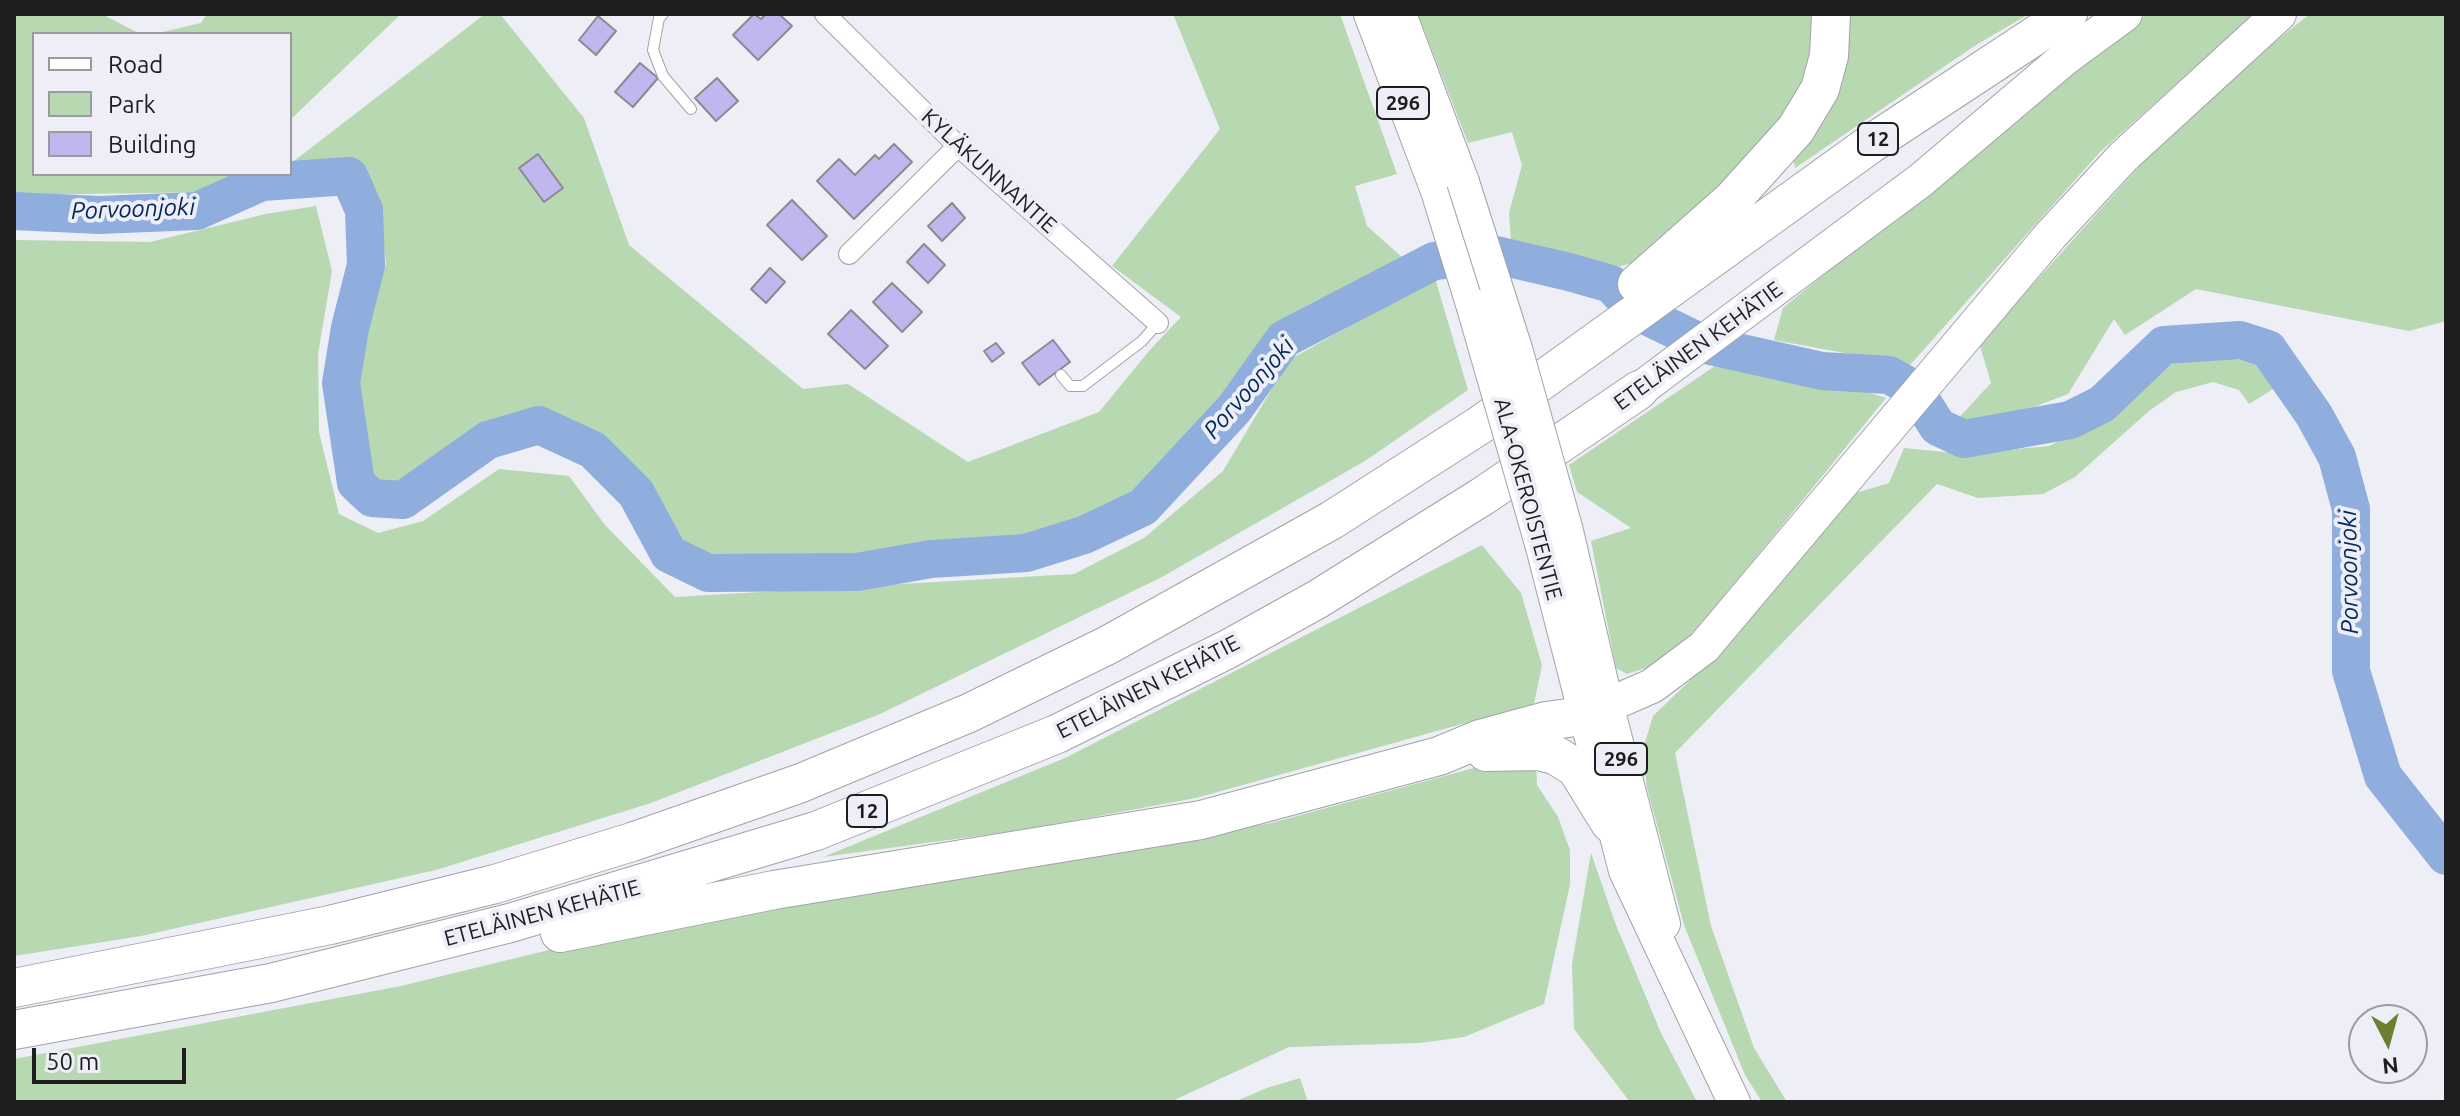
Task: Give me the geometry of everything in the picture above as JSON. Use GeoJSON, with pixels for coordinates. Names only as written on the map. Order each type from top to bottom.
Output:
{"type":"FeatureCollection","features":[{"type":"Feature","properties":{"kind":"highway"},"geometry":{"type":"LineString","coordinates":[[1682,264],[1732,200],[1796,129],[1820,89],[1829,56],[1831,14]]}},
{"type":"Feature","properties":{"kind":"highway","name":"ETELÄINEN KEHÄTIE"},"geometry":{"type":"LineString","coordinates":[[14,988],[330,925],[495,884],[632,842],[801,783],[969,713],[1108,645],[1332,520],[1570,351],[1682,264],[2068,14]]}},
{"type":"Feature","properties":{"kind":"highway","name":"ETELÄINEN KEHÄTIE"},"geometry":{"type":"LineString","coordinates":[[14,1030],[271,983],[480,931],[639,887],[830,825],[1057,734],[1228,649],[1318,599],[1471,504],[1639,390],[1755,306],[1966,144],[2065,58],[2125,14]]}},
{"type":"Feature","properties":{"kind":"highway"},"geometry":{"type":"LineString","coordinates":[[14,1030],[221,998],[774,890],[1201,820],[1439,756],[1480,739],[1556,718],[1596,712],[1652,686],[1704,647],[2050,236],[2123,157],[2279,14]]}},
{"type":"Feature","properties":{"kind":"highway"},"geometry":{"type":"LineString","coordinates":[[1439,756],[1538,751],[1555,755],[1576,768],[1610,823]]}},
{"type":"Feature","properties":{"kind":"main road","name":"ALA-OKEROISTENTIE"},"geometry":{"type":"LineString","coordinates":[[1370,14],[1450,187],[1517,352],[1554,539],[1596,712],[1651,866],[1678,986]]}},
{"type":"Feature","properties":{"kind":"main road","name":"ALA-OKEROISTENTIE"},"geometry":{"type":"LineString","coordinates":[[1400,14],[1450,187]]}},
{"type":"Feature","properties":{"kind":"main road","name":"ALA-OKEROISTENTIE"},"geometry":{"type":"LineString","coordinates":[[1596,712],[1610,823],[1625,871],[1734,1102]]}},
{"type":"Feature","properties":{"kind":"street","name":"KYLÄKUNNANTIE"},"geometry":{"type":"LineString","coordinates":[[825,14],[958,146],[1158,323]]}},
{"type":"Feature","properties":{"kind":"street"},"geometry":{"type":"LineString","coordinates":[[849,254],[958,146]]}},
{"type":"Feature","properties":{"kind":"lane"},"geometry":{"type":"LineString","coordinates":[[663,14],[659,18],[653,50],[663,76],[691,109]]}},
{"type":"Feature","properties":{"kind":"lane"},"geometry":{"type":"LineString","coordinates":[[1061,375],[1070,386],[1083,386],[1142,341],[1158,323]]}},
{"type":"Feature","properties":{"kind":"green space"},"geometry":{"type":"Polygon","coordinates":[[[14,14],[102,14],[136,32],[32,32],[32,176],[232,176],[215,192],[14,195],[14,14]]]}},
{"type":"Feature","properties":{"kind":"green space"},"geometry":{"type":"Polygon","coordinates":[[[207,14],[401,14],[292,118],[292,32],[163,32],[201,23],[207,14]]]}},
{"type":"Feature","properties":{"kind":"green space"},"geometry":{"type":"Polygon","coordinates":[[[485,14],[500,14],[584,118],[629,245],[803,389],[848,384],[968,462],[1099,412],[1181,317],[1112,266],[1220,129],[1173,14],[1340,14],[1397,174],[1355,186],[1367,226],[1403,258],[1276,332],[1221,404],[1126,502],[1068,527],[1020,540],[930,547],[857,562],[712,559],[678,539],[646,486],[601,444],[546,414],[479,430],[397,489],[381,483],[372,474],[356,376],[361,333],[386,264],[378,198],[364,169],[343,165],[292,173],[292,162],[485,14]]]}},
{"type":"Feature","properties":{"kind":"green space"},"geometry":{"type":"Polygon","coordinates":[[[1418,14],[1816,14],[1808,88],[1778,130],[1637,262],[1613,268],[1511,241],[1509,213],[1522,165],[1512,132],[1468,143],[1418,14]]]}},
{"type":"Feature","properties":{"kind":"green space"},"geometry":{"type":"Polygon","coordinates":[[[1843,14],[2029,14],[1976,45],[1795,168],[1793,156],[1843,14]]]}},
{"type":"Feature","properties":{"kind":"green space"},"geometry":{"type":"Polygon","coordinates":[[[2147,14],[2255,14],[2100,152],[1910,365],[1774,340],[1783,308],[2095,52],[2147,14]]]}},
{"type":"Feature","properties":{"kind":"green space"},"geometry":{"type":"Polygon","coordinates":[[[2310,14],[2446,14],[2446,321],[2409,331],[2196,289],[2125,335],[2114,319],[2068,394],[1981,427],[1955,422],[1991,383],[1980,346],[2017,302],[2145,160],[2258,55],[2310,14]]]}},
{"type":"Feature","properties":{"kind":"green space"},"geometry":{"type":"Polygon","coordinates":[[[316,206],[332,271],[318,354],[319,432],[339,514],[378,533],[423,521],[499,469],[569,476],[605,525],[675,597],[1074,574],[1144,538],[1223,471],[1289,360],[1435,278],[1468,390],[1365,461],[1162,577],[880,714],[651,803],[436,870],[141,936],[14,956],[14,240],[150,242],[266,214],[316,206]]]}},
{"type":"Feature","properties":{"kind":"green space"},"geometry":{"type":"Polygon","coordinates":[[[2223,355],[2269,369],[2278,386],[2249,404],[2239,390],[2213,382],[2176,392],[2149,411],[2075,477],[2043,494],[1978,498],[1937,484],[1675,753],[1711,926],[1754,1048],[1787,1102],[1762,1102],[1745,1075],[1684,925],[1647,788],[1643,749],[1653,716],[1700,671],[1856,493],[1889,483],[1904,448],[1965,454],[2049,446],[2120,412],[2174,362],[2223,355]]]}},
{"type":"Feature","properties":{"kind":"green space"},"geometry":{"type":"Polygon","coordinates":[[[1721,362],[1798,384],[1858,389],[1886,398],[1699,627],[1655,665],[1627,674],[1616,668],[1591,541],[1631,528],[1577,492],[1569,465],[1721,362]]]}},
{"type":"Feature","properties":{"kind":"green space"},"geometry":{"type":"Polygon","coordinates":[[[1482,545],[1521,593],[1542,665],[1534,704],[1196,798],[1022,830],[823,857],[1065,758],[1482,545]]]}},
{"type":"Feature","properties":{"kind":"green space"},"geometry":{"type":"Polygon","coordinates":[[[1536,761],[1537,785],[1558,817],[1570,850],[1570,884],[1544,1004],[1464,1037],[1420,1043],[1289,1047],[1170,1102],[14,1102],[14,1059],[401,986],[586,941],[1271,823],[1485,765],[1536,761]]]}},
{"type":"Feature","properties":{"kind":"green space"},"geometry":{"type":"Polygon","coordinates":[[[1591,853],[1616,925],[1661,1033],[1697,1102],[1630,1102],[1574,1029],[1572,964],[1591,853]]]}},
{"type":"Feature","properties":{"kind":"green space"},"geometry":{"type":"Polygon","coordinates":[[[1300,1078],[1308,1102],[1234,1102],[1267,1088],[1300,1078]]]}},
{"type":"Feature","properties":{"kind":"building"},"geometry":{"type":"Polygon","coordinates":[[[754,14],[761,19],[766,14],[779,14],[792,26],[758,60],[733,35],[754,14]]]}},
{"type":"Feature","properties":{"kind":"building"},"geometry":{"type":"Polygon","coordinates":[[[598,16],[616,31],[596,55],[579,40],[598,16]]]}},
{"type":"Feature","properties":{"kind":"building"},"geometry":{"type":"Polygon","coordinates":[[[640,63],[658,78],[633,107],[615,92],[640,63]]]}},
{"type":"Feature","properties":{"kind":"building"},"geometry":{"type":"Polygon","coordinates":[[[717,78],[738,101],[716,121],[695,98],[717,78]]]}},
{"type":"Feature","properties":{"kind":"building"},"geometry":{"type":"Polygon","coordinates":[[[894,144],[912,162],[854,219],[817,181],[839,159],[855,175],[875,155],[879,159],[894,144]]]}},
{"type":"Feature","properties":{"kind":"building"},"geometry":{"type":"Polygon","coordinates":[[[538,154],[563,188],[544,202],[519,168],[538,154]]]}},
{"type":"Feature","properties":{"kind":"building"},"geometry":{"type":"Polygon","coordinates":[[[792,200],[827,236],[802,260],[767,225],[792,200]]]}},
{"type":"Feature","properties":{"kind":"building"},"geometry":{"type":"Polygon","coordinates":[[[952,203],[965,218],[942,241],[928,226],[952,203]]]}},
{"type":"Feature","properties":{"kind":"building"},"geometry":{"type":"Polygon","coordinates":[[[924,244],[945,265],[928,283],[907,262],[924,244]]]}},
{"type":"Feature","properties":{"kind":"building"},"geometry":{"type":"Polygon","coordinates":[[[770,268],[785,282],[766,303],[751,289],[770,268]]]}},
{"type":"Feature","properties":{"kind":"building"},"geometry":{"type":"Polygon","coordinates":[[[892,283],[922,312],[902,332],[873,302],[892,283]]]}},
{"type":"Feature","properties":{"kind":"building"},"geometry":{"type":"Polygon","coordinates":[[[851,310],[888,346],[865,369],[828,334],[851,310]]]}},
{"type":"Feature","properties":{"kind":"building"},"geometry":{"type":"Polygon","coordinates":[[[1053,340],[1070,362],[1039,385],[1022,363],[1053,340]]]}},
{"type":"Feature","properties":{"kind":"building"},"geometry":{"type":"Polygon","coordinates":[[[996,343],[1004,353],[992,362],[984,351],[996,343]]]}},
{"type":"Feature","properties":{"kind":"waterway","name":"Porvoonjoki"},"geometry":{"type":"LineString","coordinates":[[14,211],[99,215],[197,211],[262,182],[349,176],[364,210],[366,265],[350,328],[341,383],[356,483],[372,498],[403,500],[488,440],[539,425],[593,450],[636,493],[669,554],[708,573],[857,572],[931,559],[1026,553],[1084,535],[1143,507],[1234,409],[1284,339],[1434,261],[1496,255],[1569,272],[1611,284],[1636,311],[1706,345],[1822,371],[1889,375],[1914,389],[1938,427],[1964,439],[2070,420],[2102,404],[2164,345],[2240,340],[2268,349],[2314,415],[2337,457],[2351,509],[2351,671],[2383,776],[2446,856]]}}]}
